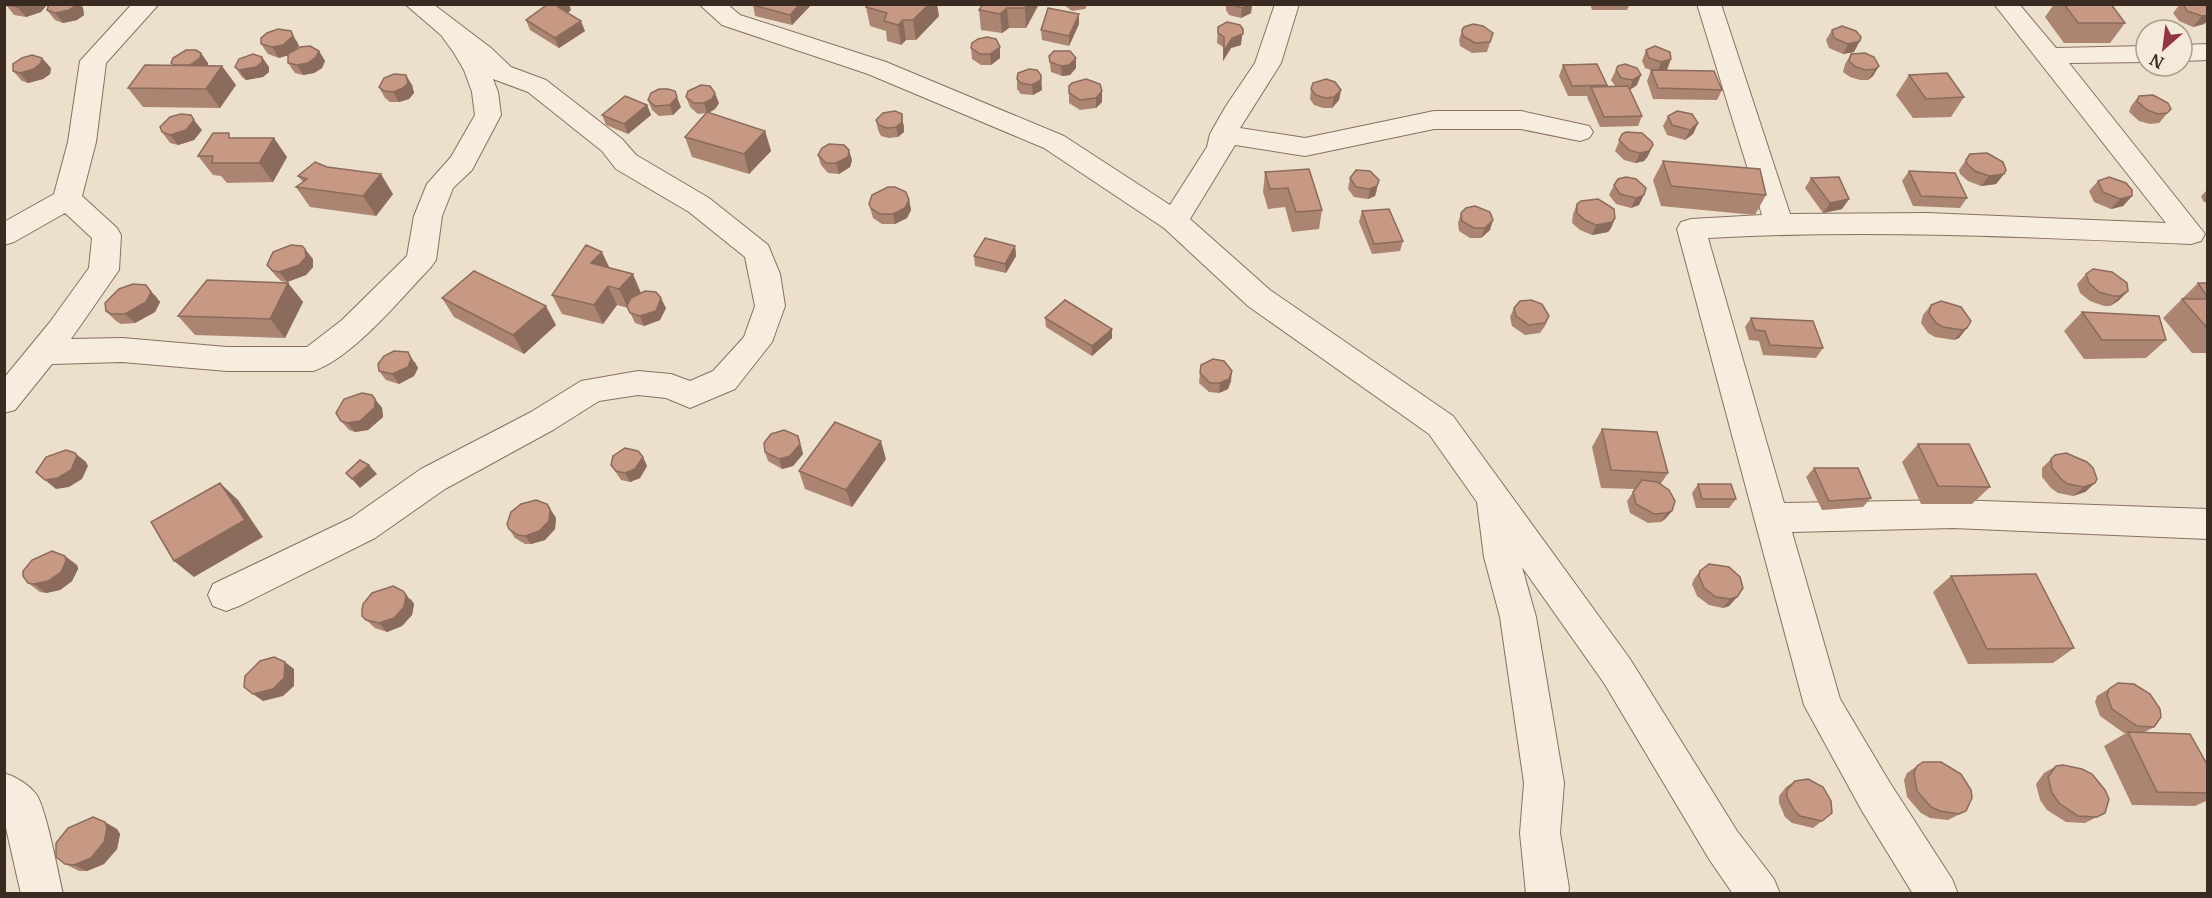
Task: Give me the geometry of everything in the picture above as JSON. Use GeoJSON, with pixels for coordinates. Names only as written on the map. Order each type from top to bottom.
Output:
{"type":"FeatureCollection","features":[{"type":"Feature","properties":{"kind":"street"},"geometry":{"type":"LineString","coordinates":[[4,235],[67,199],[82,142],[93,61],[129,20],[147,4]]}},
{"type":"Feature","properties":{"kind":"street"},"geometry":{"type":"LineString","coordinates":[[226,595],[363,528],[434,479],[542,421],[592,390],[638,383],[671,386],[690,395],[724,380],[757,342],[770,306],[765,274],[758,252],[699,205],[626,162],[612,145],[537,86],[502,73],[482,54],[417,4]]}},
{"type":"Feature","properties":{"kind":"street"},"geometry":{"type":"LineString","coordinates":[[1174,221],[1221,147],[1223,134],[1268,63],[1287,4]]}},
{"type":"Feature","properties":{"kind":"street"},"geometry":{"type":"LineString","coordinates":[[1709,4],[1779,224]]}},
{"type":"Feature","properties":{"kind":"street"},"geometry":{"type":"LineString","coordinates":[[2007,4],[2200,235]]}},
{"type":"Feature","properties":{"kind":"street"},"geometry":{"type":"LineString","coordinates":[[729,10],[877,68],[1054,142],[1174,221],[1259,298],[1441,425],[1617,672],[1723,845],[1759,894]]}},
{"type":"Feature","properties":{"kind":"street"},"geometry":{"type":"LineString","coordinates":[[42,352],[122,350],[226,359],[313,359],[353,328],[421,260],[428,216],[441,184],[462,162],[488,115],[485,92],[477,70],[450,30]]}},
{"type":"Feature","properties":{"kind":"street"},"geometry":{"type":"LineString","coordinates":[[2049,56],[2134,54]]}},
{"type":"Feature","properties":{"kind":"street"},"geometry":{"type":"LineString","coordinates":[[1223,134],[1305,147],[1434,120],[1521,120],[1580,132]]}},
{"type":"Feature","properties":{"kind":"street"},"geometry":{"type":"LineString","coordinates":[[4,401],[104,270],[107,235],[67,199]]}},
{"type":"Feature","properties":{"kind":"street"},"geometry":{"type":"LineString","coordinates":[[1937,894],[1876,797],[1823,705],[1691,229],[1779,224],[1927,223],[2200,235]]}},
{"type":"Feature","properties":{"kind":"street"},"geometry":{"type":"LineString","coordinates":[[1441,425],[1493,505],[1502,557],[1518,617],[1544,783],[1540,833],[1547,894]]}},
{"type":"Feature","properties":{"kind":"street"},"geometry":{"type":"LineString","coordinates":[[1772,518],[1953,514],[2208,524]]}},
{"type":"Feature","properties":{"kind":"street"},"geometry":{"type":"LineString","coordinates":[[4,792],[22,808],[42,894]]}},
{"type":"Feature","properties":{"kind":"building"},"geometry":{"type":"Polygon","coordinates":[[[6,4],[23,4],[17,7],[6,4]]]}},
{"type":"Feature","properties":{"kind":"building"},"geometry":{"type":"Polygon","coordinates":[[[49,4],[76,5],[69,10],[55,13],[47,10],[49,4]]]}},
{"type":"Feature","properties":{"kind":"building"},"geometry":{"type":"Polygon","coordinates":[[[548,4],[562,4],[558,7],[581,21],[555,38],[526,20],[548,4]]]}},
{"type":"Feature","properties":{"kind":"building"},"geometry":{"type":"Polygon","coordinates":[[[753,4],[800,4],[790,15],[753,4]]]}},
{"type":"Feature","properties":{"kind":"building"},"geometry":{"type":"Polygon","coordinates":[[[868,4],[929,4],[913,20],[903,20],[898,25],[884,21],[887,13],[866,7],[868,4]]]}},
{"type":"Feature","properties":{"kind":"building"},"geometry":{"type":"Polygon","coordinates":[[[983,4],[1027,4],[1025,8],[1007,8],[1000,14],[979,10],[983,4]]]}},
{"type":"Feature","properties":{"kind":"building"},"geometry":{"type":"Polygon","coordinates":[[[1230,4],[1249,4],[1242,8],[1230,4]]]}},
{"type":"Feature","properties":{"kind":"building"},"geometry":{"type":"Polygon","coordinates":[[[2064,4],[2111,4],[2125,23],[2078,23],[2064,4]]]}},
{"type":"Feature","properties":{"kind":"building"},"geometry":{"type":"Polygon","coordinates":[[[2183,4],[2207,4],[2208,15],[2202,16],[2187,11],[2183,4]]]}},
{"type":"Feature","properties":{"kind":"building"},"geometry":{"type":"Polygon","coordinates":[[[1048,8],[1079,14],[1069,36],[1041,30],[1048,8]]]}},
{"type":"Feature","properties":{"kind":"building"},"geometry":{"type":"Polygon","coordinates":[[[1227,22],[1240,25],[1243,34],[1232,38],[1224,51],[1224,37],[1218,33],[1218,27],[1227,22]]]}},
{"type":"Feature","properties":{"kind":"building"},"geometry":{"type":"Polygon","coordinates":[[[1473,24],[1483,26],[1493,33],[1490,42],[1475,43],[1463,36],[1464,27],[1473,24]]]}},
{"type":"Feature","properties":{"kind":"building"},"geometry":{"type":"Polygon","coordinates":[[[1842,26],[1856,31],[1861,37],[1860,41],[1848,44],[1834,38],[1832,30],[1842,26]]]}},
{"type":"Feature","properties":{"kind":"building"},"geometry":{"type":"Polygon","coordinates":[[[278,29],[291,31],[293,36],[283,45],[272,47],[261,44],[261,38],[278,29]]]}},
{"type":"Feature","properties":{"kind":"building"},"geometry":{"type":"Polygon","coordinates":[[[987,37],[996,39],[1000,47],[990,54],[980,54],[971,48],[972,43],[987,37]]]}},
{"type":"Feature","properties":{"kind":"building"},"geometry":{"type":"Polygon","coordinates":[[[310,46],[319,51],[316,57],[308,63],[297,65],[288,63],[288,54],[300,47],[310,46]]]}},
{"type":"Feature","properties":{"kind":"building"},"geometry":{"type":"Polygon","coordinates":[[[1655,46],[1670,52],[1671,59],[1661,62],[1649,58],[1646,50],[1655,46]]]}},
{"type":"Feature","properties":{"kind":"building"},"geometry":{"type":"Polygon","coordinates":[[[186,50],[196,50],[201,53],[200,58],[190,65],[171,63],[173,58],[186,50]]]}},
{"type":"Feature","properties":{"kind":"building"},"geometry":{"type":"Polygon","coordinates":[[[1054,51],[1070,51],[1076,58],[1069,65],[1061,66],[1050,62],[1049,56],[1054,51]]]}},
{"type":"Feature","properties":{"kind":"building"},"geometry":{"type":"Polygon","coordinates":[[[1865,53],[1874,57],[1879,66],[1866,70],[1856,67],[1849,61],[1851,54],[1865,53]]]}},
{"type":"Feature","properties":{"kind":"building"},"geometry":{"type":"Polygon","coordinates":[[[253,54],[262,57],[262,62],[256,67],[239,70],[235,67],[239,59],[253,54]]]}},
{"type":"Feature","properties":{"kind":"building"},"geometry":{"type":"Polygon","coordinates":[[[32,55],[42,58],[41,63],[34,69],[20,73],[13,71],[13,64],[32,55]]]}},
{"type":"Feature","properties":{"kind":"building"},"geometry":{"type":"Polygon","coordinates":[[[1597,64],[1607,85],[1572,86],[1563,65],[1597,64]]]}},
{"type":"Feature","properties":{"kind":"building"},"geometry":{"type":"Polygon","coordinates":[[[1625,64],[1637,68],[1641,75],[1633,80],[1621,78],[1616,70],[1618,66],[1625,64]]]}},
{"type":"Feature","properties":{"kind":"building"},"geometry":{"type":"Polygon","coordinates":[[[145,65],[222,66],[206,89],[128,88],[145,65]]]}},
{"type":"Feature","properties":{"kind":"building"},"geometry":{"type":"Polygon","coordinates":[[[1029,69],[1037,70],[1041,75],[1041,80],[1032,85],[1021,83],[1017,79],[1018,73],[1029,69]]]}},
{"type":"Feature","properties":{"kind":"building"},"geometry":{"type":"Polygon","coordinates":[[[1651,70],[1714,71],[1722,90],[1658,88],[1651,70]]]}},
{"type":"Feature","properties":{"kind":"building"},"geometry":{"type":"Polygon","coordinates":[[[1947,73],[1964,97],[1926,99],[1909,75],[1947,73]]]}},
{"type":"Feature","properties":{"kind":"building"},"geometry":{"type":"Polygon","coordinates":[[[394,74],[406,75],[408,83],[393,92],[384,91],[379,87],[384,78],[394,74]]]}},
{"type":"Feature","properties":{"kind":"building"},"geometry":{"type":"Polygon","coordinates":[[[1086,79],[1100,84],[1102,91],[1096,98],[1080,100],[1069,93],[1069,86],[1072,83],[1086,79]]]}},
{"type":"Feature","properties":{"kind":"building"},"geometry":{"type":"Polygon","coordinates":[[[1326,79],[1335,82],[1341,90],[1334,97],[1325,98],[1316,95],[1311,89],[1313,83],[1326,79]]]}},
{"type":"Feature","properties":{"kind":"building"},"geometry":{"type":"Polygon","coordinates":[[[701,85],[710,86],[715,93],[712,99],[704,103],[694,103],[686,97],[688,91],[701,85]]]}},
{"type":"Feature","properties":{"kind":"building"},"geometry":{"type":"Polygon","coordinates":[[[1628,86],[1642,116],[1604,117],[1591,87],[1628,86]]]}},
{"type":"Feature","properties":{"kind":"building"},"geometry":{"type":"Polygon","coordinates":[[[659,89],[675,91],[677,97],[670,105],[655,106],[648,100],[651,93],[659,89]]]}},
{"type":"Feature","properties":{"kind":"building"},"geometry":{"type":"Polygon","coordinates":[[[2153,95],[2168,103],[2171,109],[2167,113],[2158,114],[2147,110],[2137,101],[2139,96],[2153,95]]]}},
{"type":"Feature","properties":{"kind":"building"},"geometry":{"type":"Polygon","coordinates":[[[625,96],[647,105],[624,124],[602,115],[625,96]]]}},
{"type":"Feature","properties":{"kind":"building"},"geometry":{"type":"Polygon","coordinates":[[[895,111],[902,114],[902,122],[896,127],[887,128],[879,125],[876,120],[883,113],[895,111]]]}},
{"type":"Feature","properties":{"kind":"building"},"geometry":{"type":"Polygon","coordinates":[[[1677,111],[1692,114],[1698,123],[1690,130],[1672,125],[1668,116],[1677,111]]]}},
{"type":"Feature","properties":{"kind":"building"},"geometry":{"type":"Polygon","coordinates":[[[707,112],[765,131],[744,154],[685,137],[707,112]]]}},
{"type":"Feature","properties":{"kind":"building"},"geometry":{"type":"Polygon","coordinates":[[[181,114],[191,115],[194,120],[186,130],[170,135],[162,132],[160,127],[170,117],[181,114]]]}},
{"type":"Feature","properties":{"kind":"building"},"geometry":{"type":"Polygon","coordinates":[[[1626,132],[1642,133],[1653,145],[1649,151],[1640,153],[1629,150],[1619,140],[1626,132]]]}},
{"type":"Feature","properties":{"kind":"building"},"geometry":{"type":"Polygon","coordinates":[[[213,133],[229,133],[229,138],[274,138],[259,163],[212,163],[213,156],[198,156],[213,133]]]}},
{"type":"Feature","properties":{"kind":"building"},"geometry":{"type":"Polygon","coordinates":[[[829,144],[844,145],[849,150],[848,157],[836,163],[826,163],[818,155],[822,148],[829,144]]]}},
{"type":"Feature","properties":{"kind":"building"},"geometry":{"type":"Polygon","coordinates":[[[1987,153],[2003,162],[2006,170],[2004,174],[1989,176],[1975,171],[1967,164],[1966,160],[1970,154],[1987,153]]]}},
{"type":"Feature","properties":{"kind":"building"},"geometry":{"type":"Polygon","coordinates":[[[1663,161],[1760,169],[1766,195],[1671,186],[1663,161]]]}},
{"type":"Feature","properties":{"kind":"building"},"geometry":{"type":"Polygon","coordinates":[[[315,162],[327,167],[381,174],[363,196],[296,187],[307,179],[298,176],[315,162]]]}},
{"type":"Feature","properties":{"kind":"building"},"geometry":{"type":"Polygon","coordinates":[[[1309,169],[1322,210],[1296,212],[1288,188],[1270,189],[1265,172],[1309,169]]]}},
{"type":"Feature","properties":{"kind":"building"},"geometry":{"type":"Polygon","coordinates":[[[1356,170],[1370,171],[1379,180],[1377,186],[1370,189],[1356,187],[1350,178],[1356,170]]]}},
{"type":"Feature","properties":{"kind":"building"},"geometry":{"type":"Polygon","coordinates":[[[1909,171],[1955,173],[1967,198],[1921,196],[1909,171]]]}},
{"type":"Feature","properties":{"kind":"building"},"geometry":{"type":"Polygon","coordinates":[[[1626,177],[1636,179],[1646,188],[1644,195],[1636,198],[1620,194],[1614,185],[1618,179],[1626,177]]]}},
{"type":"Feature","properties":{"kind":"building"},"geometry":{"type":"Polygon","coordinates":[[[1839,177],[1849,199],[1830,203],[1811,178],[1839,177]]]}},
{"type":"Feature","properties":{"kind":"building"},"geometry":{"type":"Polygon","coordinates":[[[2109,177],[2126,183],[2132,190],[2132,196],[2120,199],[2103,192],[2098,181],[2109,177]]]}},
{"type":"Feature","properties":{"kind":"building"},"geometry":{"type":"Polygon","coordinates":[[[888,187],[895,187],[906,192],[909,200],[905,208],[893,214],[880,214],[869,204],[872,195],[888,187]]]}},
{"type":"Feature","properties":{"kind":"building"},"geometry":{"type":"Polygon","coordinates":[[[1598,199],[1614,209],[1615,218],[1612,222],[1596,225],[1577,213],[1577,204],[1581,201],[1598,199]]]}},
{"type":"Feature","properties":{"kind":"building"},"geometry":{"type":"Polygon","coordinates":[[[1475,206],[1490,212],[1493,220],[1485,228],[1474,228],[1462,221],[1461,213],[1466,208],[1475,206]]]}},
{"type":"Feature","properties":{"kind":"building"},"geometry":{"type":"Polygon","coordinates":[[[1389,209],[1403,241],[1374,244],[1362,211],[1389,209]]]}},
{"type":"Feature","properties":{"kind":"building"},"geometry":{"type":"Polygon","coordinates":[[[985,238],[1015,246],[1005,264],[974,256],[985,238]]]}},
{"type":"Feature","properties":{"kind":"building"},"geometry":{"type":"Polygon","coordinates":[[[291,245],[302,246],[306,257],[299,265],[279,272],[273,271],[267,265],[273,252],[291,245]]]}},
{"type":"Feature","properties":{"kind":"building"},"geometry":{"type":"Polygon","coordinates":[[[586,245],[602,252],[591,263],[633,274],[619,289],[608,286],[594,305],[552,295],[586,245]]]}},
{"type":"Feature","properties":{"kind":"building"},"geometry":{"type":"Polygon","coordinates":[[[2093,269],[2112,272],[2127,283],[2128,291],[2120,296],[2099,292],[2089,283],[2086,274],[2093,269]]]}},
{"type":"Feature","properties":{"kind":"building"},"geometry":{"type":"Polygon","coordinates":[[[474,271],[546,306],[513,335],[442,298],[474,271]]]}},
{"type":"Feature","properties":{"kind":"building"},"geometry":{"type":"Polygon","coordinates":[[[207,280],[288,283],[270,319],[178,316],[207,280]]]}},
{"type":"Feature","properties":{"kind":"building"},"geometry":{"type":"Polygon","coordinates":[[[2198,283],[2208,283],[2208,298],[2198,283]]]}},
{"type":"Feature","properties":{"kind":"building"},"geometry":{"type":"Polygon","coordinates":[[[133,284],[146,285],[151,292],[146,302],[125,314],[111,314],[106,311],[105,303],[119,289],[133,284]]]}},
{"type":"Feature","properties":{"kind":"building"},"geometry":{"type":"Polygon","coordinates":[[[645,291],[656,292],[661,298],[656,311],[640,316],[630,313],[627,306],[631,298],[645,291]]]}},
{"type":"Feature","properties":{"kind":"building"},"geometry":{"type":"Polygon","coordinates":[[[2182,299],[2208,299],[2208,329],[2182,299]]]}},
{"type":"Feature","properties":{"kind":"building"},"geometry":{"type":"Polygon","coordinates":[[[1065,300],[1112,329],[1092,346],[1045,318],[1065,300]]]}},
{"type":"Feature","properties":{"kind":"building"},"geometry":{"type":"Polygon","coordinates":[[[1531,300],[1542,304],[1549,316],[1545,323],[1529,325],[1516,316],[1514,308],[1520,301],[1531,300]]]}},
{"type":"Feature","properties":{"kind":"building"},"geometry":{"type":"Polygon","coordinates":[[[1941,301],[1961,307],[1971,321],[1967,328],[1963,330],[1943,327],[1936,323],[1929,313],[1931,305],[1941,301]]]}},
{"type":"Feature","properties":{"kind":"building"},"geometry":{"type":"Polygon","coordinates":[[[2082,312],[2159,316],[2166,340],[2102,340],[2082,312]]]}},
{"type":"Feature","properties":{"kind":"building"},"geometry":{"type":"Polygon","coordinates":[[[1751,318],[1813,321],[1823,348],[1770,345],[1765,331],[1755,330],[1751,318]]]}},
{"type":"Feature","properties":{"kind":"building"},"geometry":{"type":"Polygon","coordinates":[[[394,351],[408,352],[411,359],[408,367],[392,374],[379,371],[378,364],[384,356],[394,351]]]}},
{"type":"Feature","properties":{"kind":"building"},"geometry":{"type":"Polygon","coordinates":[[[1213,359],[1224,361],[1232,371],[1229,379],[1220,383],[1210,383],[1200,373],[1201,365],[1213,359]]]}},
{"type":"Feature","properties":{"kind":"building"},"geometry":{"type":"Polygon","coordinates":[[[362,393],[372,395],[375,399],[375,407],[360,421],[347,423],[341,421],[336,413],[344,399],[362,393]]]}},
{"type":"Feature","properties":{"kind":"building"},"geometry":{"type":"Polygon","coordinates":[[[835,422],[881,441],[846,490],[799,471],[835,422]]]}},
{"type":"Feature","properties":{"kind":"building"},"geometry":{"type":"Polygon","coordinates":[[[1602,429],[1657,432],[1668,473],[1611,470],[1602,429]]]}},
{"type":"Feature","properties":{"kind":"building"},"geometry":{"type":"Polygon","coordinates":[[[784,430],[798,436],[800,444],[790,456],[779,459],[765,452],[764,443],[771,434],[784,430]]]}},
{"type":"Feature","properties":{"kind":"building"},"geometry":{"type":"Polygon","coordinates":[[[1918,444],[1969,444],[1990,487],[1938,486],[1918,444]]]}},
{"type":"Feature","properties":{"kind":"building"},"geometry":{"type":"Polygon","coordinates":[[[625,448],[638,451],[643,457],[635,469],[625,473],[616,471],[611,465],[613,456],[625,448]]]}},
{"type":"Feature","properties":{"kind":"building"},"geometry":{"type":"Polygon","coordinates":[[[66,450],[77,456],[71,470],[58,478],[45,480],[36,472],[46,457],[66,450]]]}},
{"type":"Feature","properties":{"kind":"building"},"geometry":{"type":"Polygon","coordinates":[[[2066,453],[2087,462],[2093,468],[2097,479],[2095,483],[2084,487],[2068,484],[2061,479],[2052,468],[2051,459],[2055,455],[2066,453]]]}},
{"type":"Feature","properties":{"kind":"building"},"geometry":{"type":"Polygon","coordinates":[[[360,460],[369,465],[352,479],[346,473],[360,460]]]}},
{"type":"Feature","properties":{"kind":"building"},"geometry":{"type":"Polygon","coordinates":[[[1814,468],[1858,468],[1871,498],[1829,501],[1814,468]]]}},
{"type":"Feature","properties":{"kind":"building"},"geometry":{"type":"Polygon","coordinates":[[[1642,480],[1657,482],[1669,490],[1675,501],[1672,511],[1654,514],[1636,504],[1633,492],[1642,480]]]}},
{"type":"Feature","properties":{"kind":"building"},"geometry":{"type":"Polygon","coordinates":[[[220,483],[245,520],[174,561],[151,522],[220,483]]]}},
{"type":"Feature","properties":{"kind":"building"},"geometry":{"type":"Polygon","coordinates":[[[1698,484],[1731,484],[1736,499],[1702,499],[1698,484]]]}},
{"type":"Feature","properties":{"kind":"building"},"geometry":{"type":"Polygon","coordinates":[[[536,500],[547,504],[550,509],[549,521],[539,531],[525,536],[518,535],[509,529],[507,524],[511,512],[521,504],[536,500]]]}},
{"type":"Feature","properties":{"kind":"building"},"geometry":{"type":"Polygon","coordinates":[[[52,551],[65,556],[66,561],[61,572],[48,581],[28,583],[23,576],[23,571],[32,560],[52,551]]]}},
{"type":"Feature","properties":{"kind":"building"},"geometry":{"type":"Polygon","coordinates":[[[1709,564],[1729,567],[1740,577],[1743,588],[1737,597],[1730,599],[1716,597],[1704,588],[1699,576],[1700,571],[1709,564]]]}},
{"type":"Feature","properties":{"kind":"building"},"geometry":{"type":"Polygon","coordinates":[[[2036,574],[2074,648],[1987,649],[1951,576],[2036,574]]]}},
{"type":"Feature","properties":{"kind":"building"},"geometry":{"type":"Polygon","coordinates":[[[393,586],[406,595],[404,607],[394,618],[379,623],[366,620],[362,616],[363,604],[372,593],[393,586]]]}},
{"type":"Feature","properties":{"kind":"building"},"geometry":{"type":"Polygon","coordinates":[[[274,657],[285,662],[284,678],[273,689],[253,694],[244,687],[245,676],[260,661],[274,657]]]}},
{"type":"Feature","properties":{"kind":"building"},"geometry":{"type":"Polygon","coordinates":[[[2118,683],[2134,684],[2150,694],[2160,709],[2161,717],[2154,727],[2137,726],[2112,709],[2107,695],[2109,689],[2118,683]]]}},
{"type":"Feature","properties":{"kind":"building"},"geometry":{"type":"Polygon","coordinates":[[[2128,732],[2190,734],[2208,766],[2208,793],[2157,792],[2128,732]]]}},
{"type":"Feature","properties":{"kind":"building"},"geometry":{"type":"Polygon","coordinates":[[[1923,762],[1941,762],[1961,774],[1971,790],[1972,798],[1966,811],[1959,814],[1931,807],[1917,791],[1914,773],[1917,766],[1923,762]]]}},
{"type":"Feature","properties":{"kind":"building"},"geometry":{"type":"Polygon","coordinates":[[[2056,766],[2082,769],[2092,774],[2109,799],[2105,813],[2097,817],[2078,816],[2059,803],[2052,793],[2048,777],[2056,766]]]}},
{"type":"Feature","properties":{"kind":"building"},"geometry":{"type":"Polygon","coordinates":[[[1808,779],[1823,787],[1831,801],[1832,813],[1822,821],[1800,816],[1787,797],[1787,790],[1795,781],[1808,779]]]}},
{"type":"Feature","properties":{"kind":"building"},"geometry":{"type":"Polygon","coordinates":[[[93,817],[105,822],[107,828],[104,842],[91,858],[74,865],[65,864],[56,857],[56,843],[68,828],[93,817]]]}}]}
